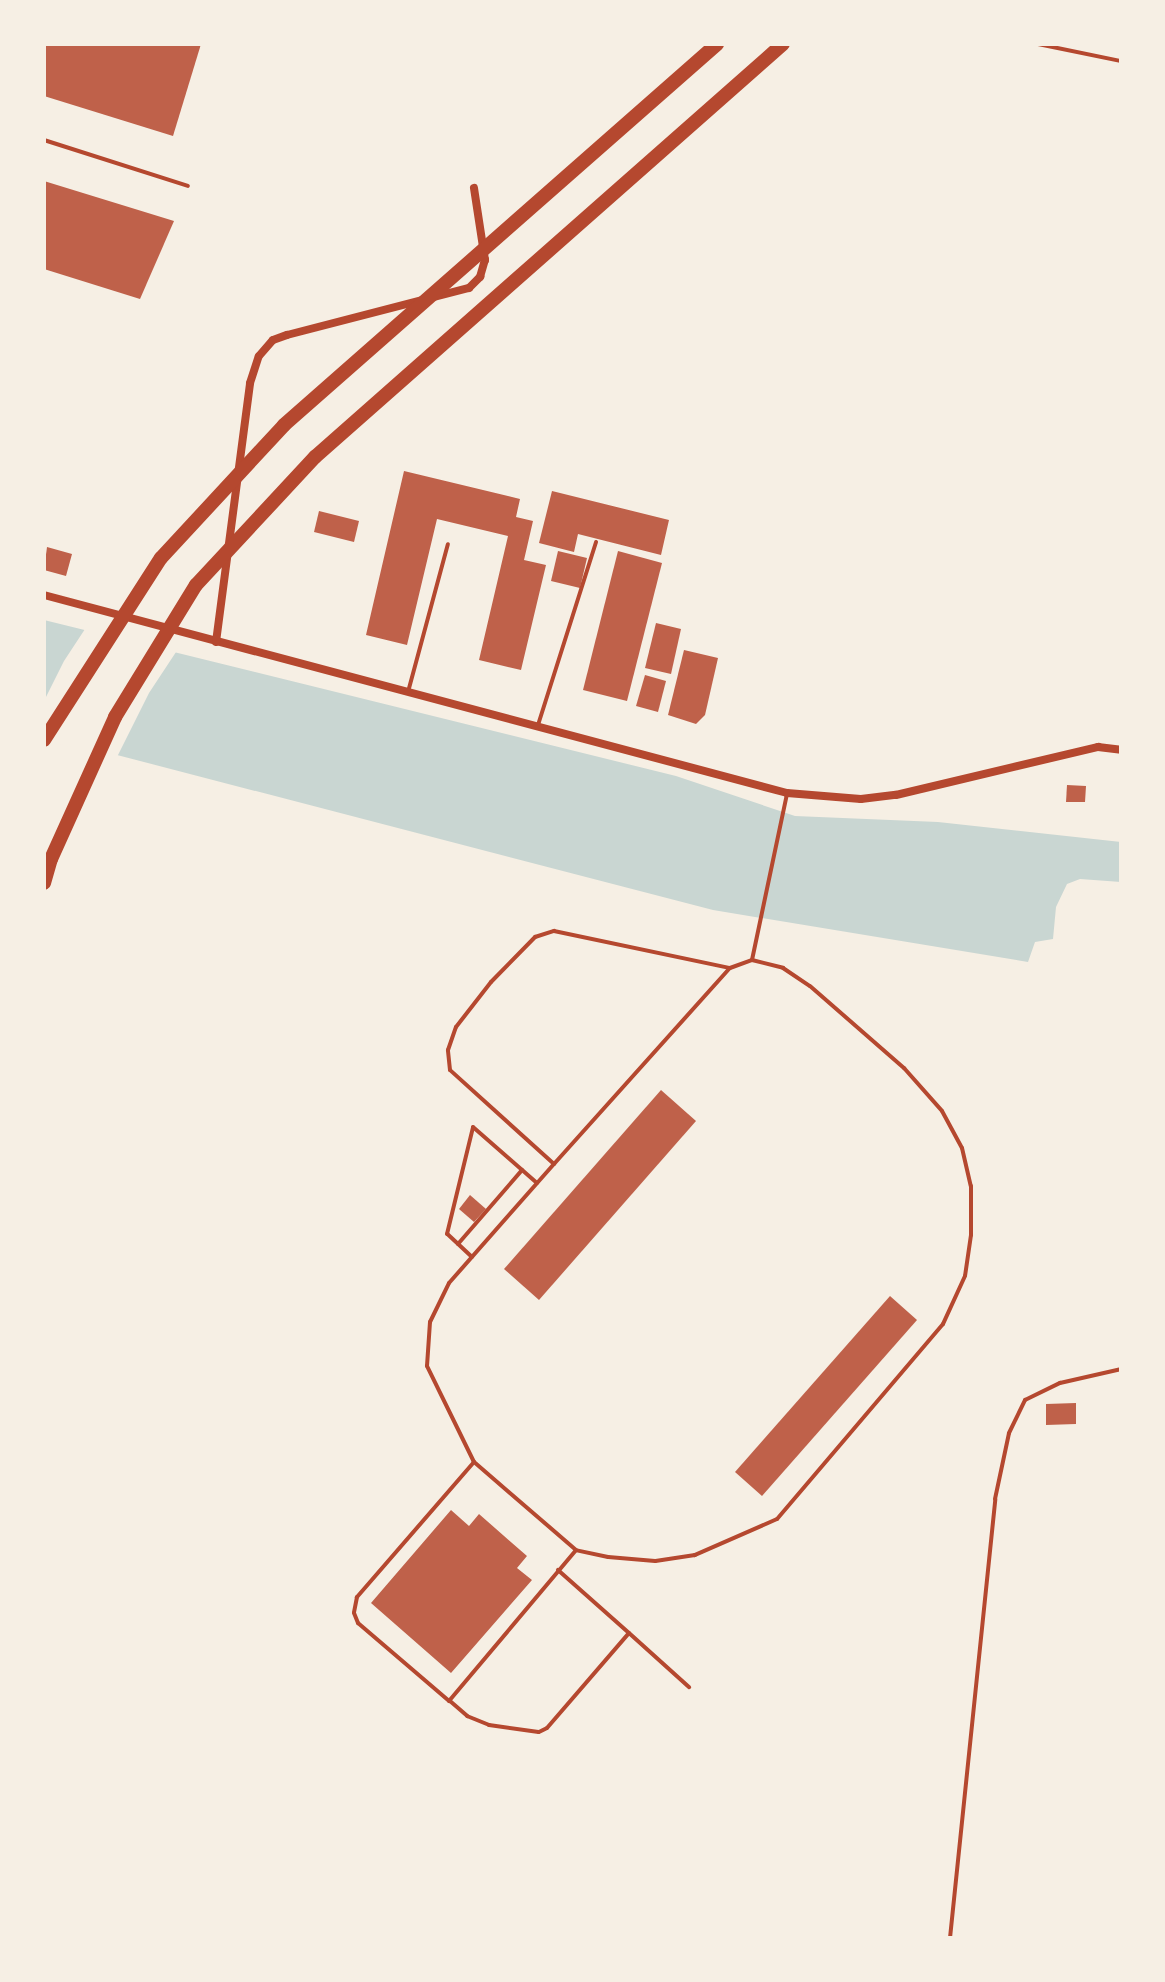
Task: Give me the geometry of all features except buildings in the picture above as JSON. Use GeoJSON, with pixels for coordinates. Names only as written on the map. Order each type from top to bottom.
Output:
{"type":"FeatureCollection","features":[{"type":"Feature","properties":{"kind":"highway"},"geometry":{"type":"LineString","coordinates":[[44,740],[161,558],[284,425],[717,44]]}},
{"type":"Feature","properties":{"kind":"highway"},"geometry":{"type":"LineString","coordinates":[[44,883],[51,859],[115,717],[196,585],[315,457],[783,44]]}},
{"type":"Feature","properties":{"kind":"street"},"geometry":{"type":"LineString","coordinates":[[216,642],[250,383],[259,356],[273,340],[287,335],[469,288],[480,277],[485,260],[474,188]]}},
{"type":"Feature","properties":{"kind":"street"},"geometry":{"type":"LineString","coordinates":[[44,595],[787,793],[861,799],[896,795],[1098,747],[1121,750]]}},
{"type":"Feature","properties":{"kind":"lane"},"geometry":{"type":"LineString","coordinates":[[1038,44],[1121,61]]}},
{"type":"Feature","properties":{"kind":"lane"},"geometry":{"type":"LineString","coordinates":[[44,140],[188,186]]}},
{"type":"Feature","properties":{"kind":"lane"},"geometry":{"type":"LineString","coordinates":[[537,728],[596,542]]}},
{"type":"Feature","properties":{"kind":"lane"},"geometry":{"type":"LineString","coordinates":[[407,694],[448,544]]}},
{"type":"Feature","properties":{"kind":"lane"},"geometry":{"type":"LineString","coordinates":[[752,960],[787,793]]}},
{"type":"Feature","properties":{"kind":"lane"},"geometry":{"type":"LineString","coordinates":[[554,1164],[460,1083],[447,1061],[448,1050],[461,1018],[510,961],[535,937],[554,931],[730,968]]}},
{"type":"Feature","properties":{"kind":"lane"},"geometry":{"type":"LineString","coordinates":[[752,960],[783,968],[810,986],[904,1068],[942,1111],[962,1148],[971,1186],[971,1235],[965,1276],[943,1324],[777,1519],[695,1555],[655,1561],[608,1557],[576,1550],[474,1462],[427,1366],[430,1322],[449,1283],[730,968],[752,960]]}},
{"type":"Feature","properties":{"kind":"lane"},"geometry":{"type":"LineString","coordinates":[[472,1257],[447,1234],[473,1127],[537,1183]]}},
{"type":"Feature","properties":{"kind":"lane"},"geometry":{"type":"LineString","coordinates":[[458,1245],[522,1170]]}},
{"type":"Feature","properties":{"kind":"lane"},"geometry":{"type":"LineString","coordinates":[[950,1938],[995,1499],[1009,1433],[1025,1400],[1060,1383],[1121,1369]]}},
{"type":"Feature","properties":{"kind":"lane"},"geometry":{"type":"LineString","coordinates":[[474,1462],[357,1597],[354,1613],[358,1623],[467,1716],[489,1725],[539,1732],[547,1728],[629,1633]]}},
{"type":"Feature","properties":{"kind":"lane"},"geometry":{"type":"LineString","coordinates":[[449,1701],[576,1550]]}},
{"type":"Feature","properties":{"kind":"lane"},"geometry":{"type":"LineString","coordinates":[[558,1570],[689,1687]]}},
{"type":"Feature","properties":{"kind":"shaded area"},"geometry":{"type":"Polygon","coordinates":[[[44,620],[676,776],[795,816],[938,822],[1121,842],[1121,882],[1080,879],[1067,884],[1056,907],[1053,939],[1035,942],[1028,962],[713,910],[44,736],[44,620]]]}},
{"type":"Feature","properties":{"kind":"pier"},"geometry":{"type":"Polygon","coordinates":[[[87,626],[178,649],[149,693],[116,759],[44,740],[44,701],[64,661],[87,626]]]}}]}
